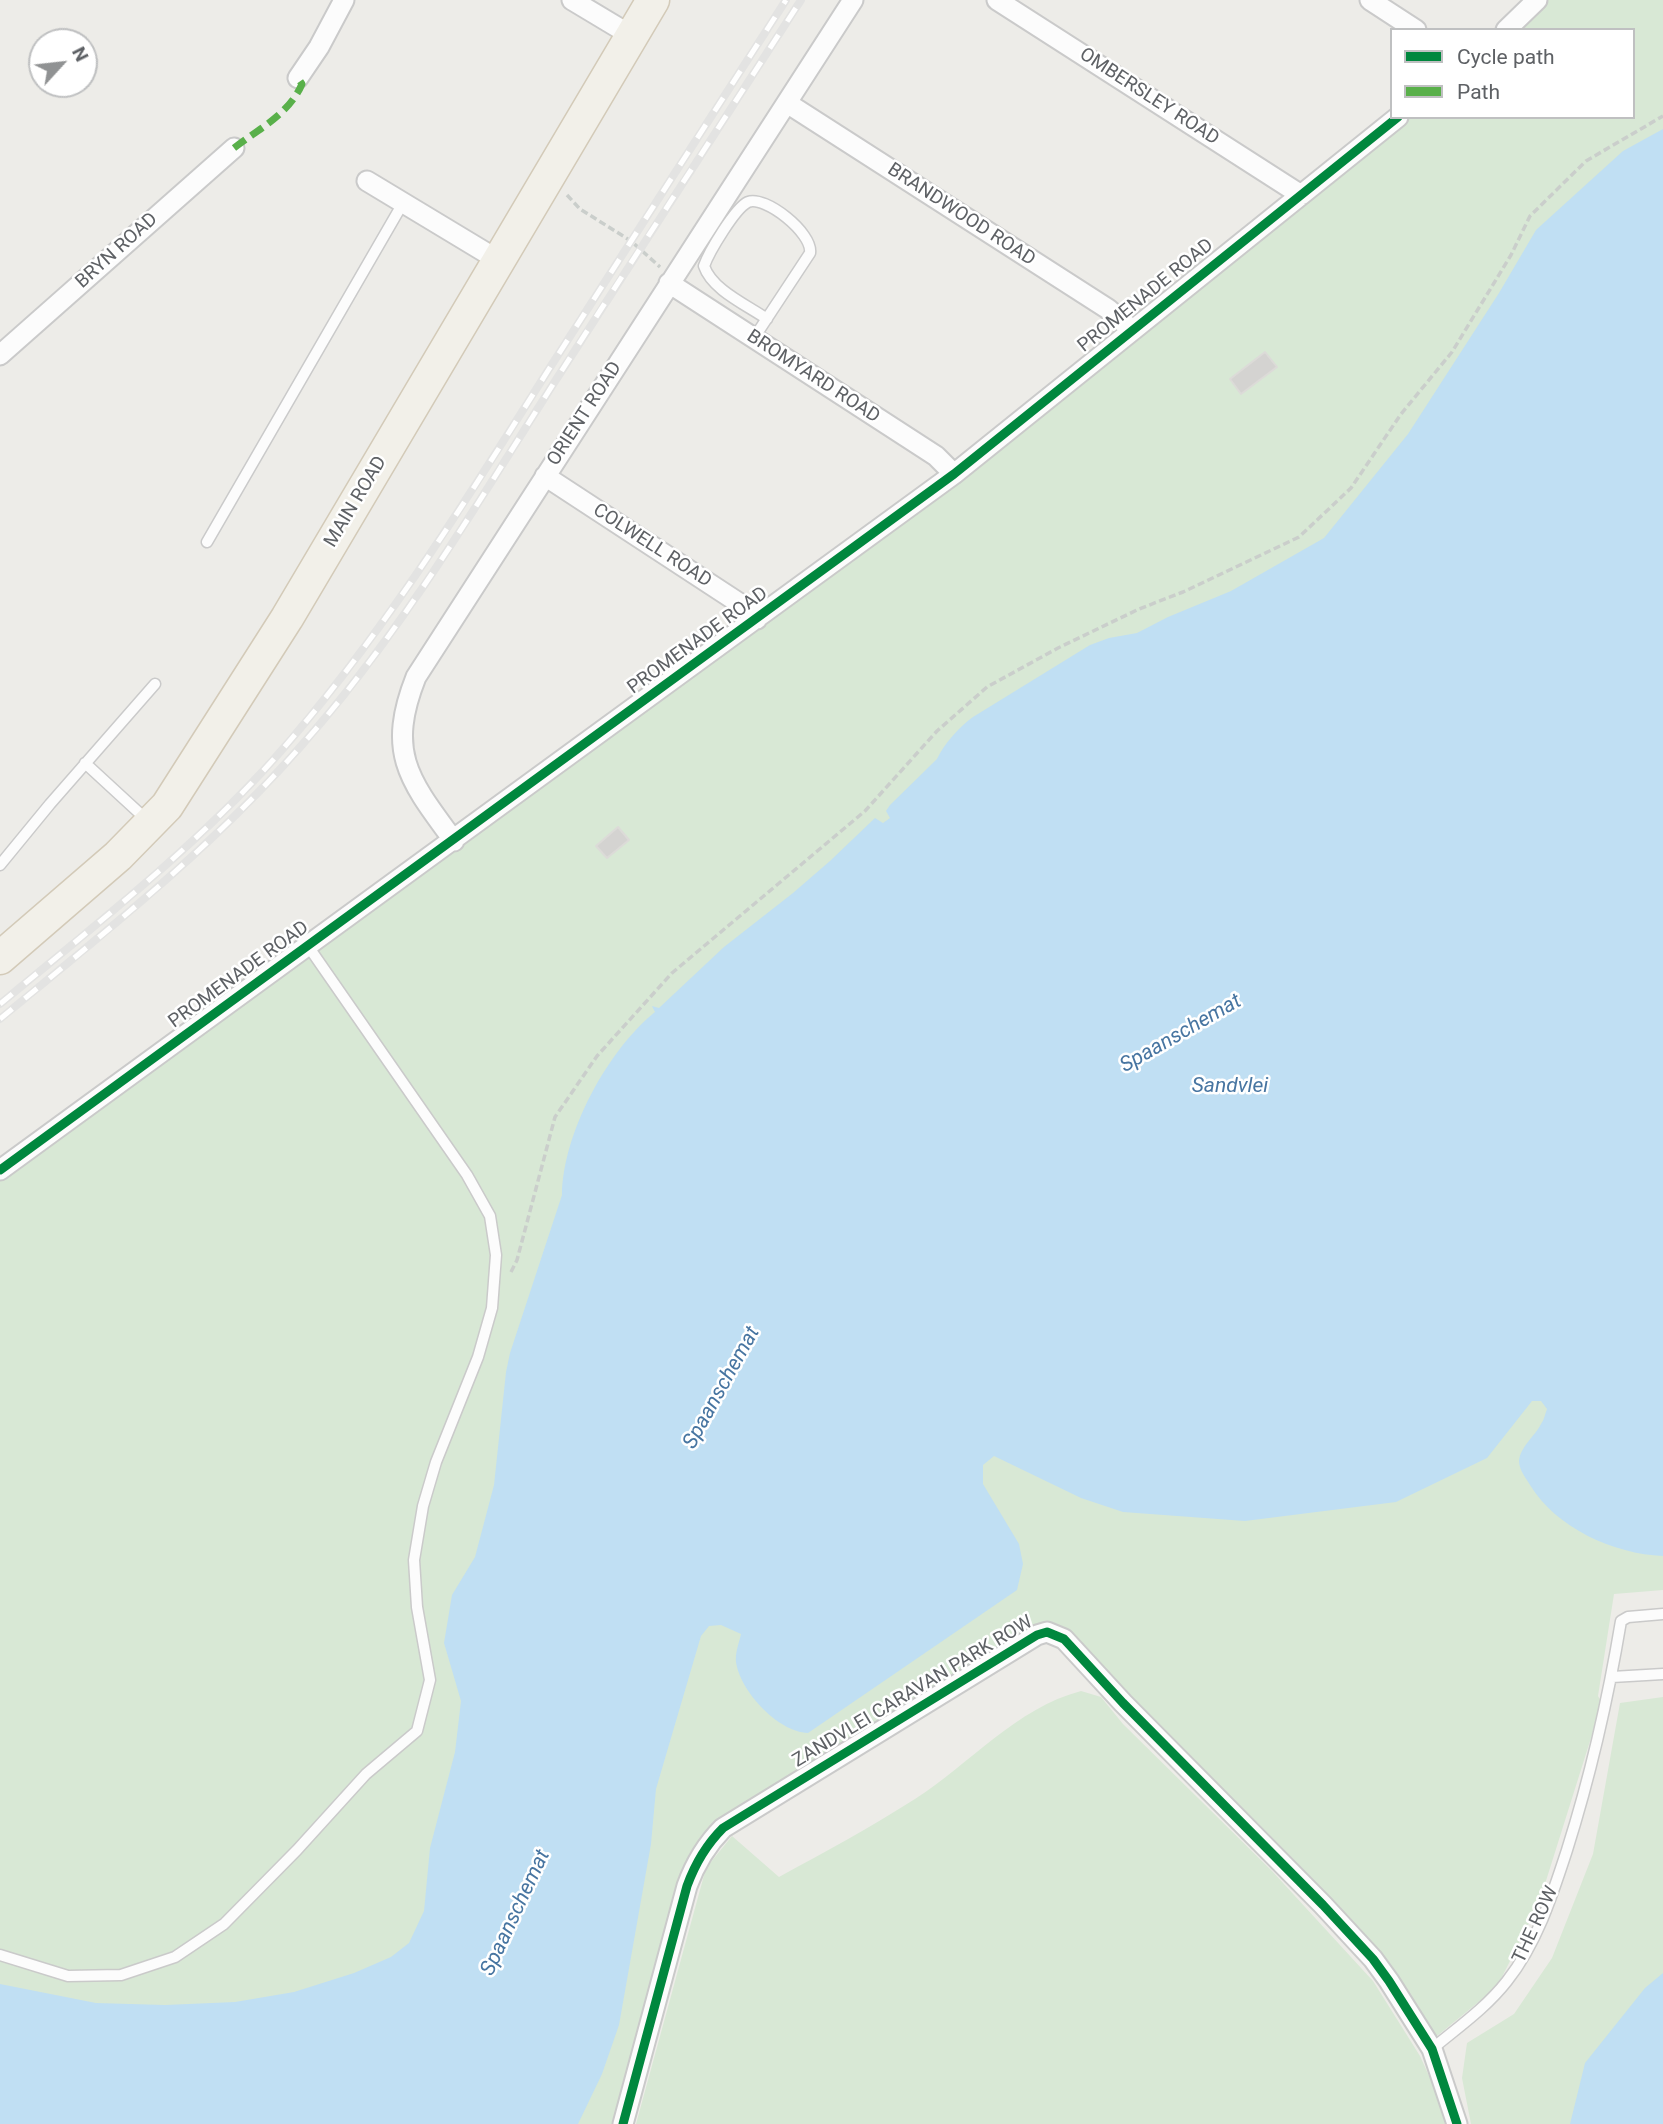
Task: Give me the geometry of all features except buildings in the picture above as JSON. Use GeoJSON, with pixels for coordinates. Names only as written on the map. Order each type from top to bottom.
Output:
{"type":"FeatureCollection","features":[{"type":"Feature","properties":{"kind":"main road","name":"MAIN ROAD"},"geometry":{"type":"LineString","coordinates":[[0,958],[118,856],[167,806],[287,618],[653,0]]}},
{"type":"Feature","properties":{"kind":"street"},"geometry":{"type":"LineString","coordinates":[[298,78],[319,47],[344,0]]}},
{"type":"Feature","properties":{"kind":"street"},"geometry":{"type":"LineString","coordinates":[[572,0],[632,36]]}},
{"type":"Feature","properties":{"kind":"street","name":"ORIENT ROAD"},"geometry":{"type":"LineString","coordinates":[[454,841],[413,782],[403,756],[401,731],[406,702],[416,677],[853,0]]}},
{"type":"Feature","properties":{"kind":"street","name":"OMBERSLEY ROAD"},"geometry":{"type":"LineString","coordinates":[[997,0],[1301,195]]}},
{"type":"Feature","properties":{"kind":"street"},"geometry":{"type":"LineString","coordinates":[[1370,0],[1413,28]]}},
{"type":"Feature","properties":{"kind":"street"},"geometry":{"type":"LineString","coordinates":[[1508,28],[1537,0]]}},
{"type":"Feature","properties":{"kind":"street","name":"BRANDWOOD ROAD"},"geometry":{"type":"LineString","coordinates":[[787,103],[1108,309],[1132,330]]}},
{"type":"Feature","properties":{"kind":"street","name":"PROMENADE ROAD"},"geometry":{"type":"LineString","coordinates":[[0,1170],[954,474],[1396,119]]}},
{"type":"Feature","properties":{"kind":"street","name":"BRYN ROAD"},"geometry":{"type":"LineString","coordinates":[[0,355],[234,148]]}},
{"type":"Feature","properties":{"kind":"street"},"geometry":{"type":"LineString","coordinates":[[367,181],[498,260]]}},
{"type":"Feature","properties":{"kind":"street","name":"BROMYARD ROAD"},"geometry":{"type":"LineString","coordinates":[[671,279],[754,338],[936,456],[954,474]]}},
{"type":"Feature","properties":{"kind":"street","name":"COLWELL ROAD"},"geometry":{"type":"LineString","coordinates":[[545,476],[739,603],[757,619]]}},
{"type":"Feature","properties":{"kind":"street","name":"ZANDVLEI CARAVAN PARK ROW"},"geometry":{"type":"LineString","coordinates":[[623,2124],[687,1886],[698,1859],[713,1838],[723,1828],[810,1773],[1037,1635],[1047,1632],[1065,1639],[1142,1722],[1356,1940],[1389,1981],[1432,2049]]}},
{"type":"Feature","properties":{"kind":"street"},"geometry":{"type":"LineString","coordinates":[[1432,2049],[1457,2124]]}},
{"type":"Feature","properties":{"kind":"lane"},"geometry":{"type":"LineString","coordinates":[[754,338],[810,253],[811,246],[798,226],[765,204],[751,201],[745,203],[731,219],[704,265],[706,273],[721,288],[767,318]]}},
{"type":"Feature","properties":{"kind":"lane"},"geometry":{"type":"LineString","coordinates":[[207,542],[403,202]]}},
{"type":"Feature","properties":{"kind":"lane"},"geometry":{"type":"LineString","coordinates":[[0,865],[155,684]]}},
{"type":"Feature","properties":{"kind":"lane"},"geometry":{"type":"LineString","coordinates":[[85,763],[151,823]]}},
{"type":"Feature","properties":{"kind":"lane"},"geometry":{"type":"LineString","coordinates":[[0,1955],[68,1976],[121,1975],[175,1957],[224,1924],[297,1850],[366,1774],[417,1731],[429,1680],[417,1607],[414,1560],[420,1520],[436,1462],[478,1357],[492,1308],[496,1255],[490,1216],[467,1175],[308,946]]}},
{"type":"Feature","properties":{"kind":"lane","name":"THE ROW"},"geometry":{"type":"LineString","coordinates":[[1432,2049],[1493,1997],[1524,1956],[1556,1882],[1581,1804],[1610,1693],[1621,1621],[1628,1617],[1663,1614]]}},
{"type":"Feature","properties":{"kind":"lane"},"geometry":{"type":"LineString","coordinates":[[1612,1677],[1663,1674]]}},
{"type":"Feature","properties":{"kind":"path"},"geometry":{"type":"LineString","coordinates":[[505,1283],[517,1260],[555,1117],[597,1056],[672,972],[866,811],[937,731],[987,687],[1058,648],[1298,537],[1352,488],[1401,414],[1452,352],[1511,255],[1530,216],[1586,161],[1663,116]]}},
{"type":"Feature","properties":{"kind":"path"},"geometry":{"type":"LineString","coordinates":[[564,191],[580,209],[631,241],[671,279]]}},
{"type":"Feature","properties":{"kind":"green space"},"geometry":{"type":"Polygon","coordinates":[[[1537,0],[1663,0],[1663,1590],[1614,1594],[1598,1696],[1602,1703],[1539,1903],[1497,1987],[1432,2040],[1386,1969],[1051,1625],[699,1854],[622,2124],[0,2124],[0,1170],[757,619],[1395,119],[1635,119],[1635,28],[1508,28],[1537,0]]]}},
{"type":"Feature","properties":{"kind":"green space"},"geometry":{"type":"Polygon","coordinates":[[[1081,1691],[1101,1697],[1123,1724],[1272,1871],[1373,1981],[1420,2056],[1451,2124],[636,2124],[706,1868],[732,1836],[779,1877],[915,1799],[1035,1710],[1081,1691]]]}},
{"type":"Feature","properties":{"kind":"green space"},"geometry":{"type":"Polygon","coordinates":[[[1663,1697],[1663,2124],[1471,2124],[1462,2078],[1467,2043],[1514,2014],[1552,1958],[1593,1854],[1620,1703],[1663,1697]]]}},
{"type":"Feature","properties":{"kind":"water","name":"Sandvlei"},"geometry":{"type":"Polygon","coordinates":[[[1663,129],[1663,1556],[1625,1550],[1588,1536],[1555,1514],[1541,1500],[1523,1474],[1519,1461],[1522,1451],[1544,1419],[1547,1409],[1541,1401],[1532,1401],[1487,1458],[1396,1502],[1245,1521],[1123,1512],[1081,1498],[994,1456],[983,1465],[983,1484],[1019,1544],[1023,1564],[1017,1590],[808,1733],[785,1726],[773,1718],[753,1697],[739,1673],[736,1662],[741,1634],[721,1625],[709,1626],[701,1636],[656,1789],[651,1844],[619,2025],[602,2074],[578,2124],[0,2124],[0,1984],[96,2003],[165,2005],[235,2002],[294,1992],[354,1973],[391,1957],[409,1943],[424,1911],[430,1848],[455,1752],[461,1701],[444,1643],[452,1595],[475,1557],[494,1485],[510,1353],[562,1195],[564,1171],[579,1120],[620,1048],[655,1012],[652,1006],[659,1008],[724,947],[793,893],[875,818],[883,823],[890,818],[886,811],[890,805],[937,759],[952,736],[973,717],[1090,645],[1137,633],[1231,591],[1324,538],[1408,434],[1499,293],[1536,230],[1623,151],[1663,129]]]}},
{"type":"Feature","properties":{"kind":"water"},"geometry":{"type":"Polygon","coordinates":[[[1663,1973],[1663,2124],[1570,2124],[1585,2063],[1645,1988],[1663,1973]]]}},
{"type":"Feature","properties":{"kind":"railway"},"geometry":{"type":"LineString","coordinates":[[0,1004],[210,825],[274,759],[350,666],[453,520],[786,0]]}},
{"type":"Feature","properties":{"kind":"railway"},"geometry":{"type":"LineString","coordinates":[[0,1019],[117,922],[231,820],[301,746],[370,661],[464,525],[801,0]]}},
{"type":"Feature","properties":{"kind":"marked path"},"geometry":{"type":"LineString","coordinates":[[234,148],[290,104],[302,84],[298,78]]}},
{"type":"Feature","properties":{"kind":"cycle path"},"geometry":{"type":"LineString","coordinates":[[0,1170],[954,474],[1396,119]]}},
{"type":"Feature","properties":{"kind":"cycle path"},"geometry":{"type":"LineString","coordinates":[[623,2124],[687,1886],[702,1855],[717,1834],[1037,1635],[1047,1632],[1064,1639],[1373,1959],[1432,2049],[1457,2124]]}},
{"type":"Feature","properties":{"kind":"water label","name":"Spaanschemat"},"geometry":{"type":"Point","coordinates":[1181,1034]}},
{"type":"Feature","properties":{"kind":"water label","name":"Spaanschemat"},"geometry":{"type":"Point","coordinates":[722,1388]}},
{"type":"Feature","properties":{"kind":"water label","name":"Spaanschemat"},"geometry":{"type":"Point","coordinates":[516,1913]}}]}
